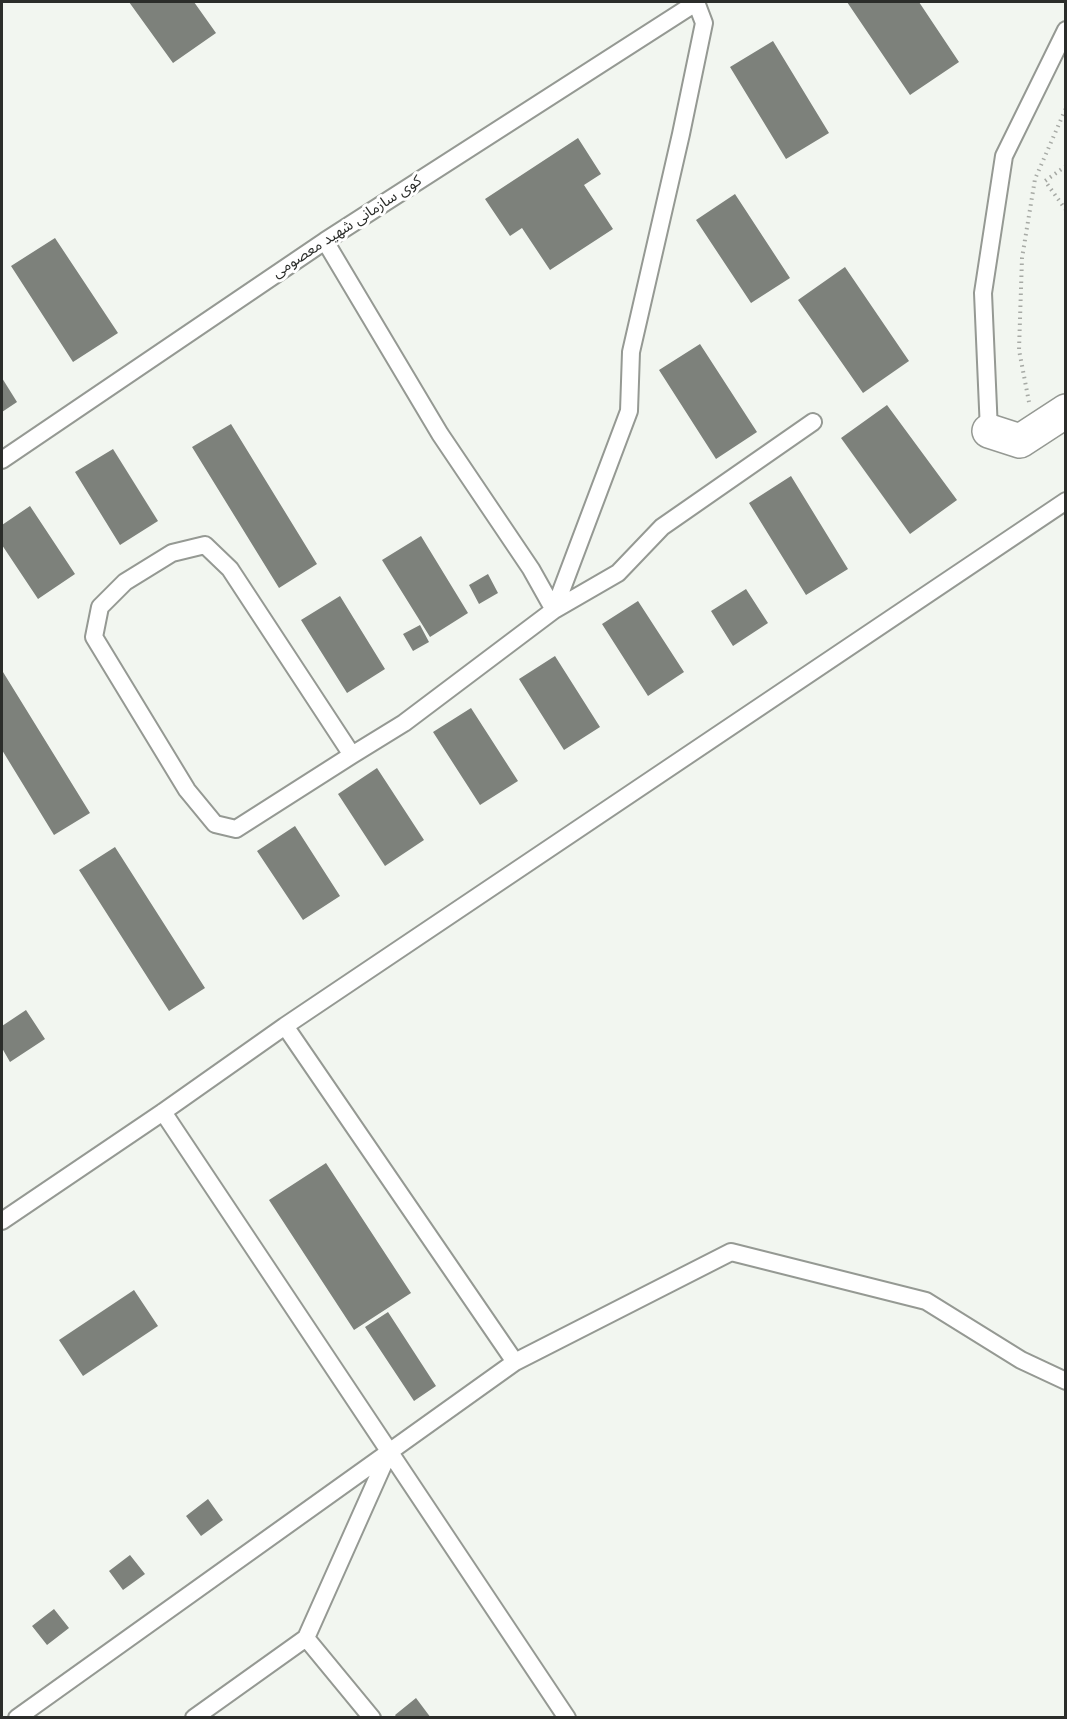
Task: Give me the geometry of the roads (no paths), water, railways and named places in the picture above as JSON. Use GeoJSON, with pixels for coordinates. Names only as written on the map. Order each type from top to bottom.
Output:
{"type":"FeatureCollection","features":[{"type":"Feature","properties":{"kind":"street"},"geometry":{"type":"LineString","coordinates":[[989,431],[1020,441],[1065,411]]}},
{"type":"Feature","properties":{"kind":"lane","name":"کوی سازمانی شهید معصومی"},"geometry":{"type":"LineString","coordinates":[[2,459],[325,241],[696,2]]}},
{"type":"Feature","properties":{"kind":"lane"},"geometry":{"type":"LineString","coordinates":[[554,610],[629,411],[630,352],[704,22],[696,2]]}},
{"type":"Feature","properties":{"kind":"lane"},"geometry":{"type":"LineString","coordinates":[[989,431],[983,293],[1004,156],[1065,30]]}},
{"type":"Feature","properties":{"kind":"lane"},"geometry":{"type":"LineString","coordinates":[[325,241],[440,434],[531,569],[554,610]]}},
{"type":"Feature","properties":{"kind":"lane"},"geometry":{"type":"LineString","coordinates":[[352,754],[230,569],[205,545],[172,553],[125,582],[100,607],[94,637],[187,790],[215,824],[236,829],[404,723],[554,610],[618,573],[662,527],[813,422]]}},
{"type":"Feature","properties":{"kind":"lane"},"geometry":{"type":"LineString","coordinates":[[2,1221],[164,1112],[285,1026],[1065,501]]}},
{"type":"Feature","properties":{"kind":"lane"},"geometry":{"type":"LineString","coordinates":[[285,1026],[515,1362]]}},
{"type":"Feature","properties":{"kind":"lane"},"geometry":{"type":"LineString","coordinates":[[164,1112],[567,1718]]}},
{"type":"Feature","properties":{"kind":"lane"},"geometry":{"type":"LineString","coordinates":[[17,1718],[515,1362],[731,1252],[926,1301],[1021,1359],[1065,1381]]}},
{"type":"Feature","properties":{"kind":"lane"},"geometry":{"type":"LineString","coordinates":[[194,1718],[306,1638],[390,1450]]}},
{"type":"Feature","properties":{"kind":"lane"},"geometry":{"type":"LineString","coordinates":[[306,1638],[372,1718]]}}]}
